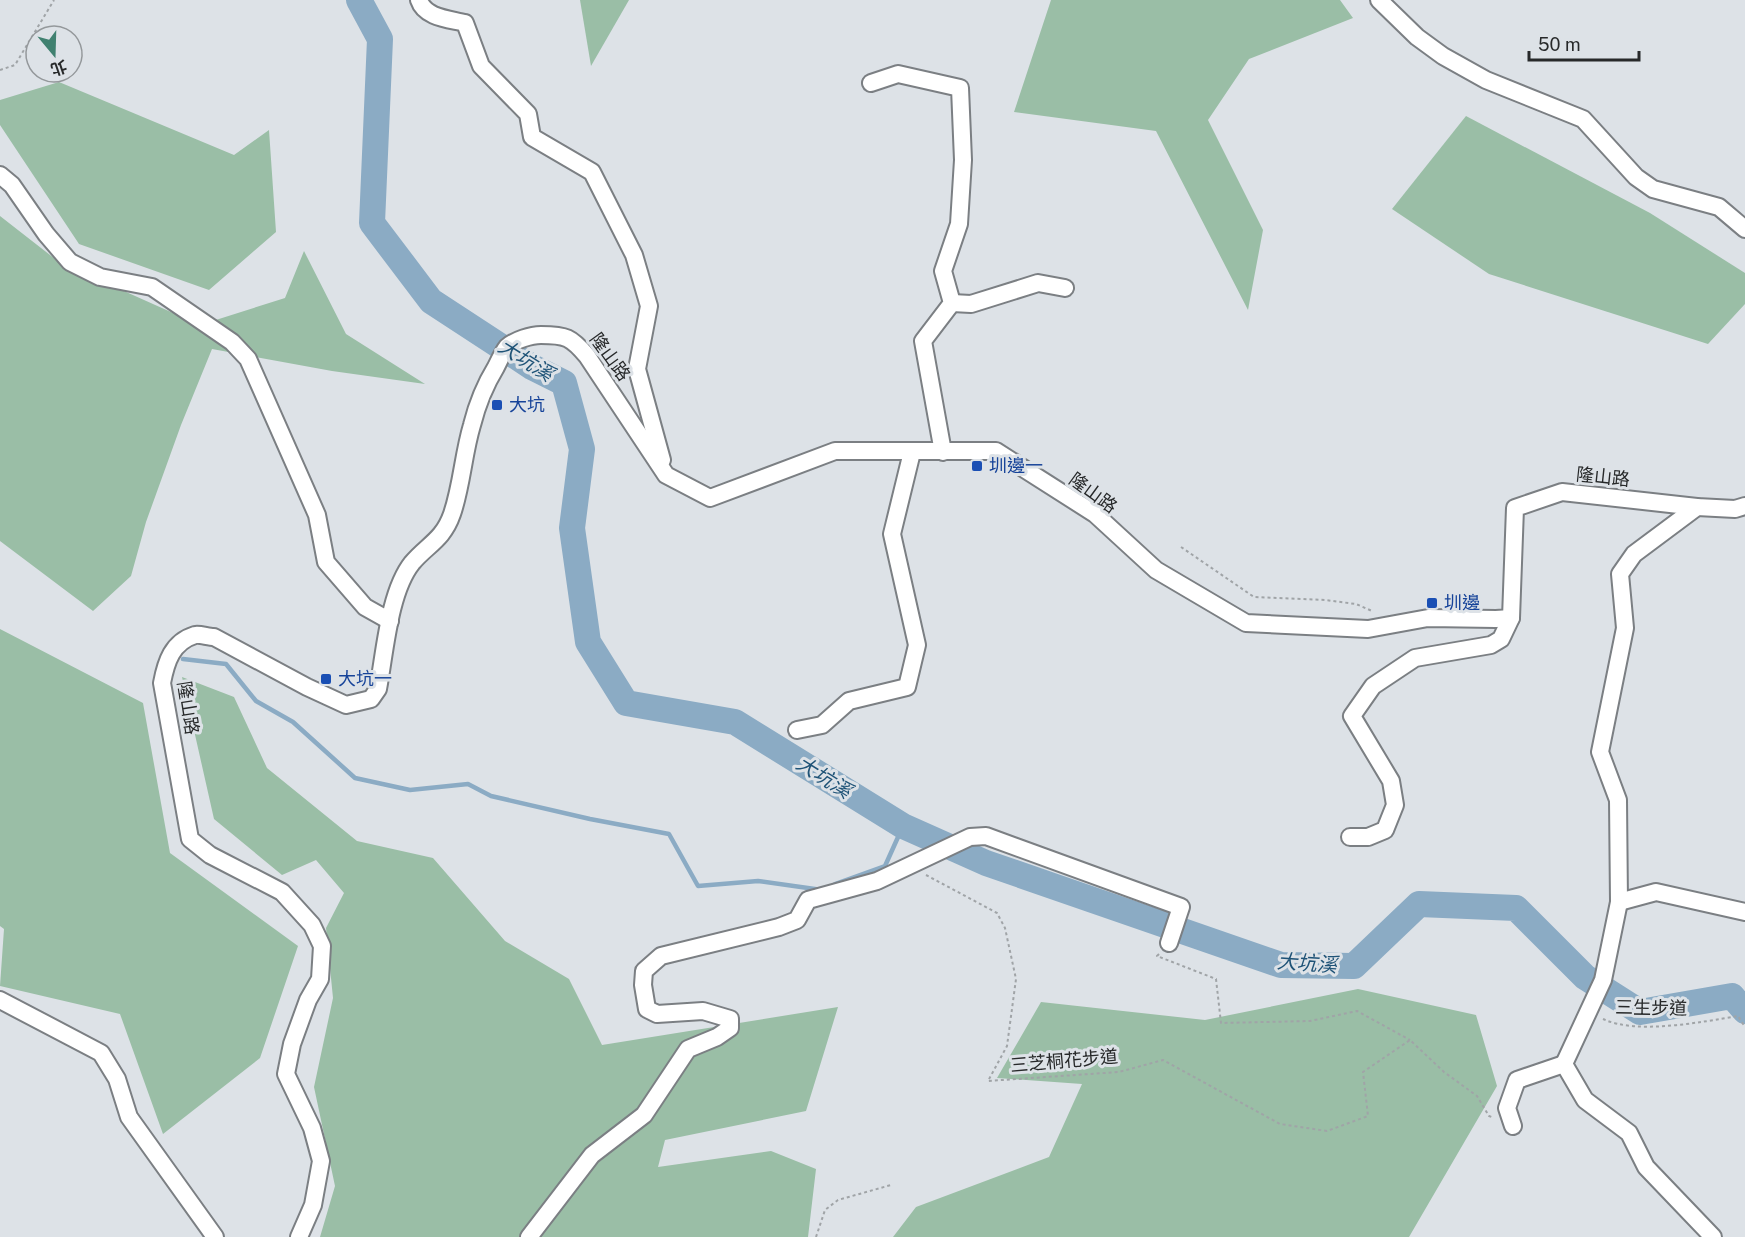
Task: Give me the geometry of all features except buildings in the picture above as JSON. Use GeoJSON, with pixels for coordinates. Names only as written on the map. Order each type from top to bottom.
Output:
{"type":"FeatureCollection","features":[{"type":"Feature","properties":{"kind":"street"},"geometry":{"type":"LineString","coordinates":[[418,0],[430,15],[465,23],[481,66],[528,114],[532,137],[592,172],[634,255],[649,306],[637,369],[666,476]]}},
{"type":"Feature","properties":{"kind":"street"},"geometry":{"type":"LineString","coordinates":[[1379,0],[1417,37],[1443,56],[1486,80],[1583,119],[1636,177],[1653,189],[1719,207],[1745,229]]}},
{"type":"Feature","properties":{"kind":"street"},"geometry":{"type":"LineString","coordinates":[[871,83],[898,74],[960,88],[963,160],[959,224],[943,271],[952,303]]}},
{"type":"Feature","properties":{"kind":"street"},"geometry":{"type":"LineString","coordinates":[[0,175],[12,185],[46,234],[70,262],[100,277],[152,287],[232,342],[248,359],[317,515],[326,562],[365,607],[390,621]]}},
{"type":"Feature","properties":{"kind":"street"},"geometry":{"type":"LineString","coordinates":[[952,303],[970,304],[1038,283],[1065,288]]}},
{"type":"Feature","properties":{"kind":"street"},"geometry":{"type":"LineString","coordinates":[[943,452],[923,341],[952,303]]}},
{"type":"Feature","properties":{"kind":"street","name":"隆山路"},"geometry":{"type":"LineString","coordinates":[[299,1237],[313,1205],[321,1161],[312,1128],[286,1074],[292,1044],[308,1000],[320,979],[322,946],[312,925],[282,892],[210,855],[190,839],[162,683],[166,662],[177,646],[197,634],[214,638],[346,705],[371,699],[378,689],[393,602],[412,563],[437,541],[451,516],[463,471],[471,427],[487,382],[507,347],[520,340],[536,335],[560,335],[574,340],[587,356],[666,476],[710,498],[835,451],[996,451],[1095,514],[1156,570],[1246,623],[1368,629],[1428,618],[1496,620],[1511,618],[1515,508],[1562,492],[1696,507],[1735,509],[1745,506]]}},
{"type":"Feature","properties":{"kind":"street"},"geometry":{"type":"LineString","coordinates":[[797,730],[822,725],[849,701],[907,687],[917,645],[892,534],[912,452]]}},
{"type":"Feature","properties":{"kind":"street"},"geometry":{"type":"LineString","coordinates":[[1514,1126],[1507,1108],[1517,1080],[1564,1064],[1604,980],[1619,902],[1618,800],[1600,752],[1625,628],[1620,574],[1634,554],[1696,507]]}},
{"type":"Feature","properties":{"kind":"street"},"geometry":{"type":"LineString","coordinates":[[1350,837],[1368,837],[1385,830],[1395,805],[1391,781],[1352,716],[1373,686],[1415,658],[1491,645],[1501,639],[1511,618]]}},
{"type":"Feature","properties":{"kind":"street"},"geometry":{"type":"LineString","coordinates":[[529,1237],[592,1155],[644,1115],[688,1049],[717,1037],[730,1028],[729,1019],[704,1011],[657,1014],[647,1009],[643,985],[644,970],[661,957],[779,927],[797,920],[808,900],[877,881],[970,837],[986,836],[1181,907],[1169,943]]}},
{"type":"Feature","properties":{"kind":"street"},"geometry":{"type":"LineString","coordinates":[[1619,902],[1656,892],[1745,912]]}},
{"type":"Feature","properties":{"kind":"street"},"geometry":{"type":"LineString","coordinates":[[0,1000],[100,1053],[117,1079],[129,1118],[214,1237]]}},
{"type":"Feature","properties":{"kind":"street"},"geometry":{"type":"LineString","coordinates":[[1564,1064],[1585,1100],[1629,1133],[1646,1167],[1713,1237]]}},
{"type":"Feature","properties":{"kind":"path"},"geometry":{"type":"LineString","coordinates":[[0,70],[15,65],[54,0]]}},
{"type":"Feature","properties":{"kind":"path"},"geometry":{"type":"LineString","coordinates":[[1182,547],[1254,597],[1356,604],[1375,613]]}},
{"type":"Feature","properties":{"kind":"path","name":"三芝桐花步道"},"geometry":{"type":"LineString","coordinates":[[909,866],[997,913],[1005,928],[1016,979],[1007,1046],[988,1081],[1119,1072],[1163,1060],[1280,1124],[1327,1131],[1368,1116],[1363,1072],[1410,1040]]}},
{"type":"Feature","properties":{"kind":"path"},"geometry":{"type":"LineString","coordinates":[[1169,943],[1157,956],[1216,979],[1221,1023],[1310,1020],[1357,1011],[1410,1040],[1444,1072],[1477,1096],[1489,1116],[1514,1126]]}},
{"type":"Feature","properties":{"kind":"path","name":"三生步道"},"geometry":{"type":"LineString","coordinates":[[1587,1012],[1614,1024],[1675,1026],[1738,1016],[1745,1027]]}},
{"type":"Feature","properties":{"kind":"path"},"geometry":{"type":"LineString","coordinates":[[816,1237],[825,1210],[838,1200],[891,1185]]}},
{"type":"Feature","properties":{"kind":"green space"},"geometry":{"type":"Polygon","coordinates":[[[580,0],[629,0],[591,66],[580,0]]]}},
{"type":"Feature","properties":{"kind":"green space"},"geometry":{"type":"Polygon","coordinates":[[[1051,0],[1340,0],[1353,18],[1249,59],[1208,120],[1263,230],[1248,310],[1156,131],[1014,112],[1051,0]]]}},
{"type":"Feature","properties":{"kind":"green space"},"geometry":{"type":"Polygon","coordinates":[[[52,84],[64,84],[234,155],[269,130],[276,232],[209,290],[79,244],[0,125],[0,100],[52,84]]]}},
{"type":"Feature","properties":{"kind":"green space"},"geometry":{"type":"Polygon","coordinates":[[[1466,116],[1650,213],[1745,273],[1745,304],[1708,344],[1489,274],[1392,209],[1466,116]]]}},
{"type":"Feature","properties":{"kind":"green space"},"geometry":{"type":"Polygon","coordinates":[[[0,216],[59,262],[200,325],[285,298],[304,251],[346,334],[425,384],[332,371],[212,349],[181,425],[146,522],[131,576],[93,611],[0,541],[0,216]]]}},
{"type":"Feature","properties":{"kind":"green space"},"geometry":{"type":"Polygon","coordinates":[[[0,629],[143,703],[170,853],[298,946],[260,1058],[163,1134],[120,1014],[0,986],[4,929],[0,926],[0,629]]]}},
{"type":"Feature","properties":{"kind":"green space"},"geometry":{"type":"Polygon","coordinates":[[[182,677],[234,697],[267,768],[357,841],[433,858],[505,941],[569,979],[602,1045],[838,1007],[806,1111],[665,1140],[658,1167],[771,1151],[816,1169],[808,1237],[320,1237],[335,1186],[314,1087],[333,998],[326,928],[344,893],[316,860],[282,875],[214,819],[182,677]]]}},
{"type":"Feature","properties":{"kind":"green space"},"geometry":{"type":"Polygon","coordinates":[[[1358,989],[1476,1015],[1497,1086],[1409,1237],[893,1237],[916,1207],[1049,1157],[1082,1084],[997,1078],[1041,1002],[1205,1020],[1358,989]]]}},
{"type":"Feature","properties":{"kind":"waterway","name":"大坑溪"},"geometry":{"type":"LineString","coordinates":[[359,0],[380,39],[372,223],[431,301],[532,367],[564,383],[582,449],[572,528],[588,642],[626,703],[735,722],[903,826],[986,863],[1281,965],[1354,966],[1419,904],[1516,908],[1585,977],[1640,1012],[1732,996],[1745,1011]]}},
{"type":"Feature","properties":{"kind":"waterway"},"geometry":{"type":"LineString","coordinates":[[183,659],[226,664],[256,701],[293,722],[355,778],[410,790],[468,784],[491,796],[590,819],[669,834],[698,886],[758,881],[822,890]]}},
{"type":"Feature","properties":{"kind":"waterway"},"geometry":{"type":"LineString","coordinates":[[835,884],[885,866],[903,826]]}},
{"type":"Feature","properties":{"kind":"place","name":"大坑"},"geometry":{"type":"Point","coordinates":[497,405]}},
{"type":"Feature","properties":{"kind":"place","name":"圳邊一"},"geometry":{"type":"Point","coordinates":[977,466]}},
{"type":"Feature","properties":{"kind":"place","name":"圳邊"},"geometry":{"type":"Point","coordinates":[1432,603]}},
{"type":"Feature","properties":{"kind":"place","name":"大坑一"},"geometry":{"type":"Point","coordinates":[326,679]}}]}
